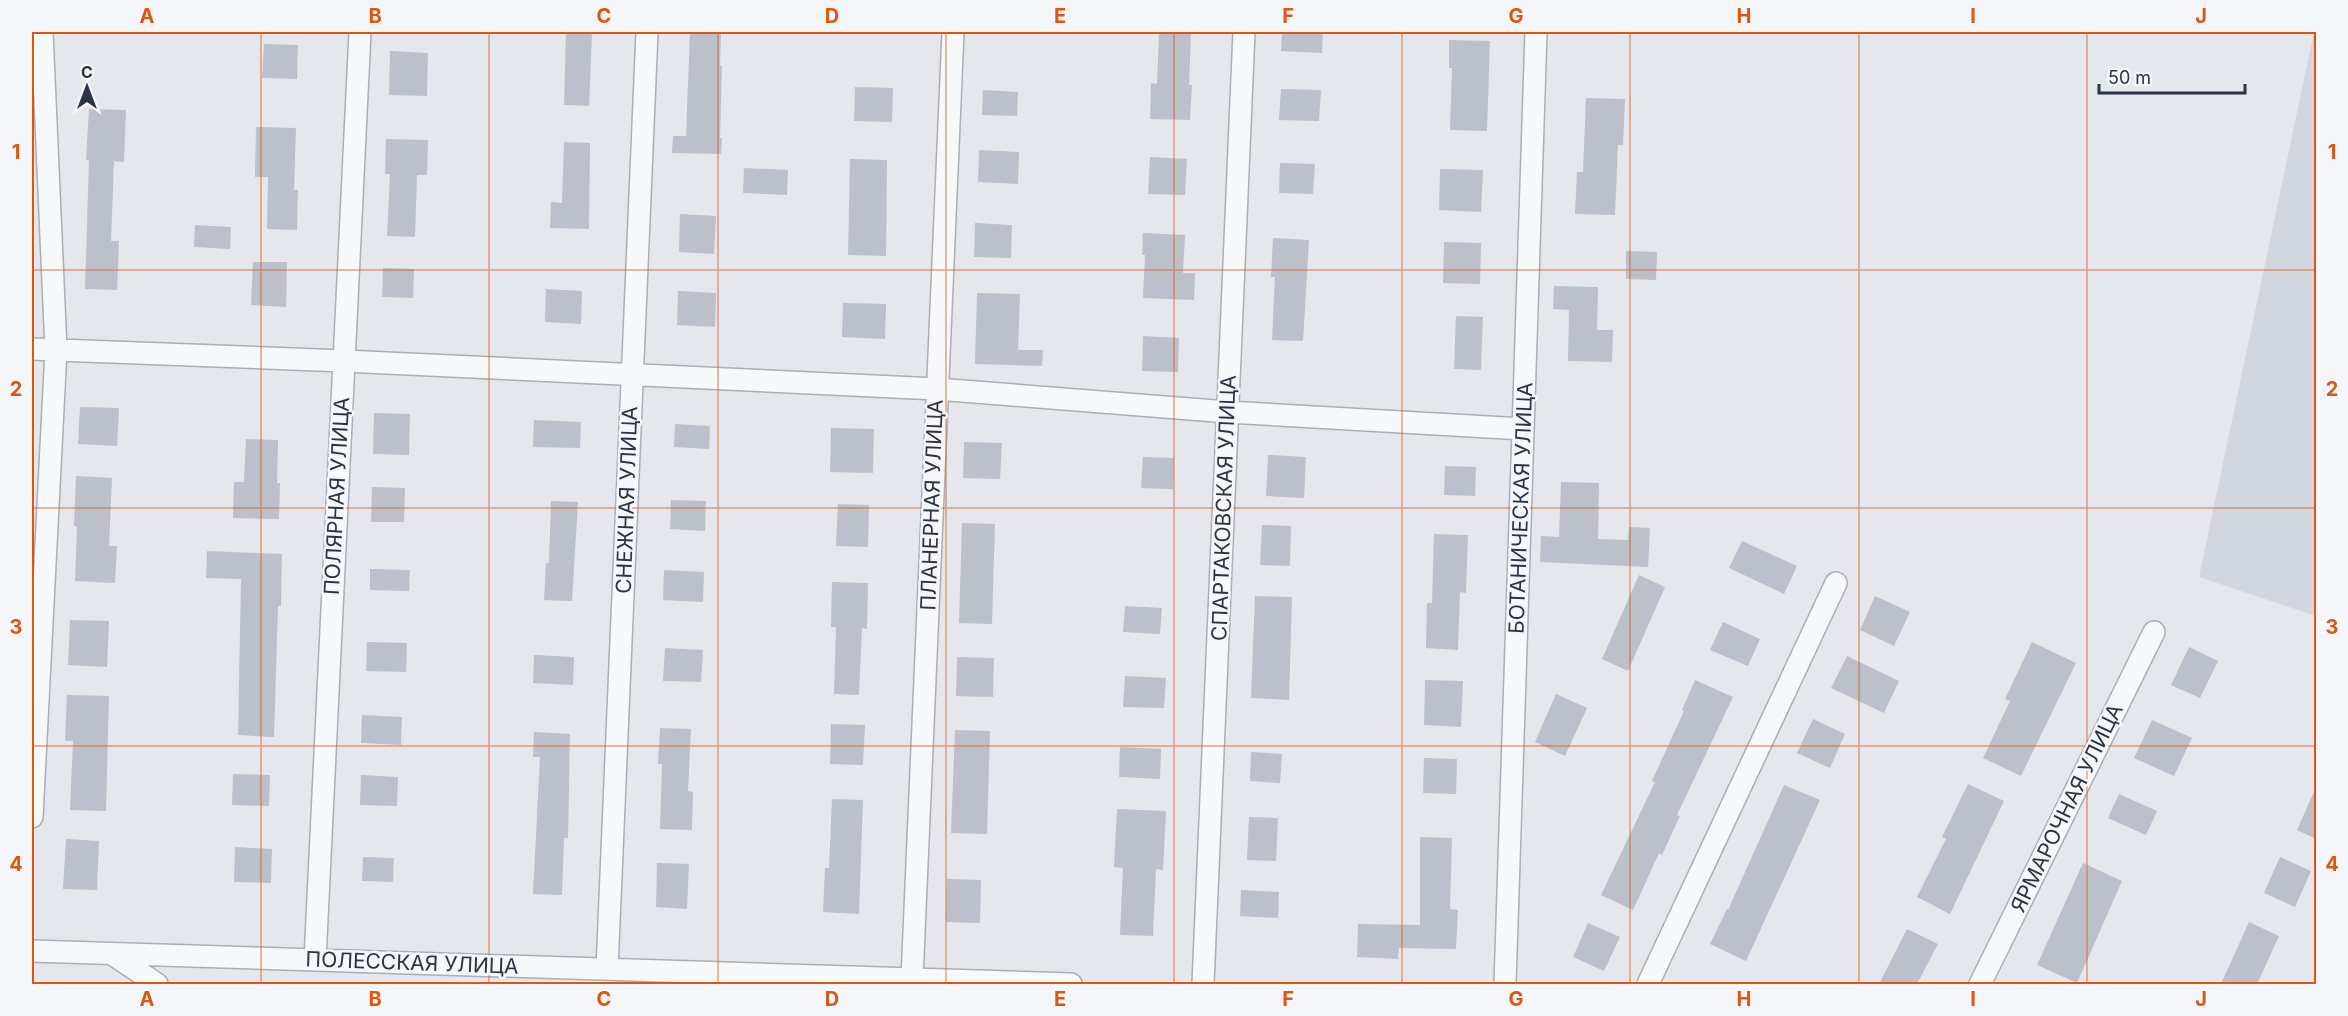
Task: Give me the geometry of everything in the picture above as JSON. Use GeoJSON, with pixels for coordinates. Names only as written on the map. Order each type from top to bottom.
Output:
{"type":"FeatureCollection","features":[{"type":"Feature","properties":{"kind":"street"},"geometry":{"type":"LineString","coordinates":[[32,817],[56,350],[42,32]]}},
{"type":"Feature","properties":{"kind":"street","name":"ПОЛЯРНАЯ УЛИЦА"},"geometry":{"type":"LineString","coordinates":[[315,960],[360,32]]}},
{"type":"Feature","properties":{"kind":"street","name":"СНЕЖНАЯ УЛИЦА"},"geometry":{"type":"LineString","coordinates":[[607,969],[647,32]]}},
{"type":"Feature","properties":{"kind":"street","name":"ПЛАНЕРНАЯ УЛИЦА"},"geometry":{"type":"LineString","coordinates":[[912,979],[953,32]]}},
{"type":"Feature","properties":{"kind":"street","name":"СПАРТАКОВСКАЯ УЛИЦА"},"geometry":{"type":"LineString","coordinates":[[1203,984],[1244,32]]}},
{"type":"Feature","properties":{"kind":"street","name":"БОТАНИЧЕСКАЯ УЛИЦА"},"geometry":{"type":"LineString","coordinates":[[1504,984],[1536,32]]}},
{"type":"Feature","properties":{"kind":"street"},"geometry":{"type":"LineString","coordinates":[[32,349],[937,389],[1228,412],[1523,429]]}},
{"type":"Feature","properties":{"kind":"street"},"geometry":{"type":"LineString","coordinates":[[1648,984],[1836,583]]}},
{"type":"Feature","properties":{"kind":"street","name":"ЯРМАРОЧНАЯ УЛИЦА"},"geometry":{"type":"LineString","coordinates":[[1980,984],[2154,632]]}},
{"type":"Feature","properties":{"kind":"street","name":"ПОЛЕССКАЯ УЛИЦА"},"geometry":{"type":"LineString","coordinates":[[32,951],[1071,984]]}},
{"type":"Feature","properties":{"kind":"street"},"geometry":{"type":"LineString","coordinates":[[112,954],[157,984]]}},
{"type":"Feature","properties":{"kind":"shaded area"},"geometry":{"type":"Polygon","coordinates":[[[2314,32],[2316,32],[2316,616],[2199,577],[2314,32]]]}},
{"type":"Feature","properties":{"kind":"building"},"geometry":{"type":"Polygon","coordinates":[[[566,32],[592,32],[589,106],[564,105],[566,32]]]}},
{"type":"Feature","properties":{"kind":"building"},"geometry":{"type":"Polygon","coordinates":[[[690,32],[721,32],[721,154],[672,153],[673,136],[686,136],[690,32]]]}},
{"type":"Feature","properties":{"kind":"building"},"geometry":{"type":"Polygon","coordinates":[[[1159,32],[1191,32],[1190,120],[1150,119],[1151,83],[1157,84],[1159,32]]]}},
{"type":"Feature","properties":{"kind":"building"},"geometry":{"type":"Polygon","coordinates":[[[1282,32],[1323,32],[1322,53],[1281,51],[1282,32]]]}},
{"type":"Feature","properties":{"kind":"building"},"geometry":{"type":"Polygon","coordinates":[[[1449,40],[1490,41],[1487,131],[1450,130],[1452,68],[1449,68],[1449,40]]]}},
{"type":"Feature","properties":{"kind":"building"},"geometry":{"type":"Polygon","coordinates":[[[264,44],[298,45],[297,79],[262,78],[264,44]]]}},
{"type":"Feature","properties":{"kind":"building"},"geometry":{"type":"Polygon","coordinates":[[[390,51],[428,53],[427,96],[389,95],[390,51]]]}},
{"type":"Feature","properties":{"kind":"building"},"geometry":{"type":"Polygon","coordinates":[[[855,87],[893,88],[892,122],[854,121],[855,87]]]}},
{"type":"Feature","properties":{"kind":"building"},"geometry":{"type":"Polygon","coordinates":[[[1281,89],[1321,90],[1319,121],[1279,120],[1281,89]]]}},
{"type":"Feature","properties":{"kind":"building"},"geometry":{"type":"Polygon","coordinates":[[[983,90],[1018,92],[1017,116],[982,115],[983,90]]]}},
{"type":"Feature","properties":{"kind":"building"},"geometry":{"type":"Polygon","coordinates":[[[1586,98],[1625,99],[1623,145],[1618,145],[1615,215],[1575,214],[1577,172],[1583,172],[1586,98]]]}},
{"type":"Feature","properties":{"kind":"building"},"geometry":{"type":"Polygon","coordinates":[[[89,109],[126,110],[124,162],[114,161],[111,241],[119,241],[117,290],[85,289],[89,160],[86,160],[89,109]]]}},
{"type":"Feature","properties":{"kind":"building"},"geometry":{"type":"Polygon","coordinates":[[[256,127],[296,128],[294,190],[298,190],[297,230],[267,229],[268,177],[255,177],[256,127]]]}},
{"type":"Feature","properties":{"kind":"building"},"geometry":{"type":"Polygon","coordinates":[[[386,139],[428,140],[427,175],[417,175],[415,237],[387,236],[390,174],[385,174],[386,139]]]}},
{"type":"Feature","properties":{"kind":"building"},"geometry":{"type":"Polygon","coordinates":[[[564,142],[590,143],[589,229],[550,228],[551,202],[562,203],[564,142]]]}},
{"type":"Feature","properties":{"kind":"building"},"geometry":{"type":"Polygon","coordinates":[[[979,150],[1019,152],[1018,184],[978,182],[979,150]]]}},
{"type":"Feature","properties":{"kind":"building"},"geometry":{"type":"Polygon","coordinates":[[[1150,157],[1187,159],[1185,195],[1148,194],[1150,157]]]}},
{"type":"Feature","properties":{"kind":"building"},"geometry":{"type":"Polygon","coordinates":[[[850,159],[887,160],[886,256],[848,255],[850,159]]]}},
{"type":"Feature","properties":{"kind":"building"},"geometry":{"type":"Polygon","coordinates":[[[1280,163],[1315,164],[1313,194],[1279,193],[1280,163]]]}},
{"type":"Feature","properties":{"kind":"building"},"geometry":{"type":"Polygon","coordinates":[[[744,168],[788,170],[787,195],[743,193],[744,168]]]}},
{"type":"Feature","properties":{"kind":"building"},"geometry":{"type":"Polygon","coordinates":[[[1440,169],[1483,170],[1481,212],[1439,210],[1440,169]]]}},
{"type":"Feature","properties":{"kind":"building"},"geometry":{"type":"Polygon","coordinates":[[[680,214],[716,216],[714,254],[679,252],[680,214]]]}},
{"type":"Feature","properties":{"kind":"building"},"geometry":{"type":"Polygon","coordinates":[[[975,223],[1012,225],[1011,258],[974,257],[975,223]]]}},
{"type":"Feature","properties":{"kind":"building"},"geometry":{"type":"Polygon","coordinates":[[[195,225],[231,227],[230,249],[194,247],[195,225]]]}},
{"type":"Feature","properties":{"kind":"building"},"geometry":{"type":"Polygon","coordinates":[[[1143,233],[1185,235],[1183,273],[1195,273],[1194,300],[1143,298],[1145,255],[1142,255],[1143,233]]]}},
{"type":"Feature","properties":{"kind":"building"},"geometry":{"type":"Polygon","coordinates":[[[1273,238],[1309,240],[1303,341],[1272,340],[1275,277],[1271,277],[1273,238]]]}},
{"type":"Feature","properties":{"kind":"building"},"geometry":{"type":"Polygon","coordinates":[[[1444,242],[1481,243],[1480,284],[1443,283],[1444,242]]]}},
{"type":"Feature","properties":{"kind":"building"},"geometry":{"type":"Polygon","coordinates":[[[1626,251],[1657,252],[1656,280],[1626,279],[1626,251]]]}},
{"type":"Feature","properties":{"kind":"building"},"geometry":{"type":"Polygon","coordinates":[[[253,262],[287,262],[286,307],[251,305],[253,262]]]}},
{"type":"Feature","properties":{"kind":"building"},"geometry":{"type":"Polygon","coordinates":[[[383,268],[414,269],[413,298],[382,297],[383,268]]]}},
{"type":"Feature","properties":{"kind":"building"},"geometry":{"type":"Polygon","coordinates":[[[1554,286],[1598,287],[1597,330],[1613,330],[1612,362],[1568,361],[1569,310],[1553,309],[1554,286]]]}},
{"type":"Feature","properties":{"kind":"building"},"geometry":{"type":"Polygon","coordinates":[[[546,289],[582,291],[581,324],[545,322],[546,289]]]}},
{"type":"Feature","properties":{"kind":"building"},"geometry":{"type":"Polygon","coordinates":[[[678,291],[716,293],[715,327],[677,325],[678,291]]]}},
{"type":"Feature","properties":{"kind":"building"},"geometry":{"type":"Polygon","coordinates":[[[977,293],[1020,294],[1018,350],[1043,350],[1042,366],[975,364],[977,293]]]}},
{"type":"Feature","properties":{"kind":"building"},"geometry":{"type":"Polygon","coordinates":[[[843,303],[886,304],[885,339],[842,337],[843,303]]]}},
{"type":"Feature","properties":{"kind":"building"},"geometry":{"type":"Polygon","coordinates":[[[1456,316],[1483,317],[1481,370],[1454,369],[1456,316]]]}},
{"type":"Feature","properties":{"kind":"building"},"geometry":{"type":"Polygon","coordinates":[[[1143,336],[1179,338],[1178,372],[1142,371],[1143,336]]]}},
{"type":"Feature","properties":{"kind":"building"},"geometry":{"type":"Polygon","coordinates":[[[80,407],[119,408],[117,446],[78,444],[80,407]]]}},
{"type":"Feature","properties":{"kind":"building"},"geometry":{"type":"Polygon","coordinates":[[[374,413],[410,414],[409,455],[373,454],[374,413]]]}},
{"type":"Feature","properties":{"kind":"building"},"geometry":{"type":"Polygon","coordinates":[[[534,420],[581,422],[580,448],[533,447],[534,420]]]}},
{"type":"Feature","properties":{"kind":"building"},"geometry":{"type":"Polygon","coordinates":[[[675,424],[710,426],[709,449],[674,447],[675,424]]]}},
{"type":"Feature","properties":{"kind":"building"},"geometry":{"type":"Polygon","coordinates":[[[831,428],[874,429],[873,473],[830,472],[831,428]]]}},
{"type":"Feature","properties":{"kind":"building"},"geometry":{"type":"Polygon","coordinates":[[[246,439],[278,440],[279,519],[233,518],[234,482],[244,482],[246,439]]]}},
{"type":"Feature","properties":{"kind":"building"},"geometry":{"type":"Polygon","coordinates":[[[964,442],[1002,443],[1000,479],[963,478],[964,442]]]}},
{"type":"Feature","properties":{"kind":"building"},"geometry":{"type":"Polygon","coordinates":[[[1268,455],[1306,457],[1304,498],[1266,496],[1268,455]]]}},
{"type":"Feature","properties":{"kind":"building"},"geometry":{"type":"Polygon","coordinates":[[[1143,457],[1174,458],[1173,489],[1141,488],[1143,457]]]}},
{"type":"Feature","properties":{"kind":"building"},"geometry":{"type":"Polygon","coordinates":[[[1445,466],[1476,467],[1475,496],[1444,495],[1445,466]]]}},
{"type":"Feature","properties":{"kind":"building"},"geometry":{"type":"Polygon","coordinates":[[[76,476],[112,478],[109,546],[117,546],[115,583],[75,581],[76,476]]]}},
{"type":"Feature","properties":{"kind":"building"},"geometry":{"type":"Polygon","coordinates":[[[1561,482],[1599,483],[1598,539],[1628,540],[1629,527],[1650,528],[1648,567],[1540,562],[1541,536],[1559,537],[1561,482]]]}},
{"type":"Feature","properties":{"kind":"building"},"geometry":{"type":"Polygon","coordinates":[[[372,487],[405,488],[404,522],[371,522],[372,487]]]}},
{"type":"Feature","properties":{"kind":"building"},"geometry":{"type":"Polygon","coordinates":[[[671,500],[706,501],[705,531],[670,529],[671,500]]]}},
{"type":"Feature","properties":{"kind":"building"},"geometry":{"type":"Polygon","coordinates":[[[551,501],[578,502],[572,601],[544,600],[546,563],[549,563],[551,501]]]}},
{"type":"Feature","properties":{"kind":"building"},"geometry":{"type":"Polygon","coordinates":[[[838,504],[869,505],[868,547],[836,546],[838,504]]]}},
{"type":"Feature","properties":{"kind":"building"},"geometry":{"type":"Polygon","coordinates":[[[962,523],[995,524],[992,624],[959,623],[962,523]]]}},
{"type":"Feature","properties":{"kind":"building"},"geometry":{"type":"Polygon","coordinates":[[[1262,525],[1291,526],[1290,566],[1260,565],[1262,525]]]}},
{"type":"Feature","properties":{"kind":"building"},"geometry":{"type":"Polygon","coordinates":[[[1434,534],[1468,535],[1466,593],[1460,592],[1458,650],[1426,648],[1427,603],[1432,603],[1434,534]]]}},
{"type":"Feature","properties":{"kind":"building"},"geometry":{"type":"Polygon","coordinates":[[[1742,541],[1797,566],[1784,594],[1729,568],[1742,541]]]}},
{"type":"Feature","properties":{"kind":"building"},"geometry":{"type":"Polygon","coordinates":[[[207,551],[282,554],[274,737],[238,735],[241,579],[206,578],[207,551]]]}},
{"type":"Feature","properties":{"kind":"building"},"geometry":{"type":"Polygon","coordinates":[[[370,569],[410,570],[409,591],[370,590],[370,569]]]}},
{"type":"Feature","properties":{"kind":"building"},"geometry":{"type":"Polygon","coordinates":[[[664,570],[704,572],[703,602],[663,600],[664,570]]]}},
{"type":"Feature","properties":{"kind":"building"},"geometry":{"type":"Polygon","coordinates":[[[1639,575],[1665,587],[1628,671],[1602,659],[1639,575]]]}},
{"type":"Feature","properties":{"kind":"building"},"geometry":{"type":"Polygon","coordinates":[[[832,582],[868,583],[867,629],[862,628],[859,695],[834,694],[836,627],[831,627],[832,582]]]}},
{"type":"Feature","properties":{"kind":"building"},"geometry":{"type":"Polygon","coordinates":[[[1255,596],[1292,597],[1289,700],[1251,698],[1255,596]]]}},
{"type":"Feature","properties":{"kind":"building"},"geometry":{"type":"Polygon","coordinates":[[[1875,596],[1910,612],[1894,646],[1860,630],[1875,596]]]}},
{"type":"Feature","properties":{"kind":"building"},"geometry":{"type":"Polygon","coordinates":[[[1125,606],[1162,608],[1160,634],[1123,632],[1125,606]]]}},
{"type":"Feature","properties":{"kind":"building"},"geometry":{"type":"Polygon","coordinates":[[[70,620],[109,621],[107,667],[68,665],[70,620]]]}},
{"type":"Feature","properties":{"kind":"building"},"geometry":{"type":"Polygon","coordinates":[[[1723,622],[1760,639],[1748,666],[1710,650],[1723,622]]]}},
{"type":"Feature","properties":{"kind":"building"},"geometry":{"type":"Polygon","coordinates":[[[367,642],[407,643],[406,672],[366,671],[367,642]]]}},
{"type":"Feature","properties":{"kind":"building"},"geometry":{"type":"Polygon","coordinates":[[[2032,642],[2076,663],[2021,776],[1983,758],[2010,701],[2005,699],[2032,642]]]}},
{"type":"Feature","properties":{"kind":"building"},"geometry":{"type":"Polygon","coordinates":[[[2189,647],[2218,661],[2200,698],[2171,685],[2189,647]]]}},
{"type":"Feature","properties":{"kind":"building"},"geometry":{"type":"Polygon","coordinates":[[[665,648],[703,650],[701,682],[663,681],[665,648]]]}},
{"type":"Feature","properties":{"kind":"building"},"geometry":{"type":"Polygon","coordinates":[[[534,655],[574,657],[573,685],[533,683],[534,655]]]}},
{"type":"Feature","properties":{"kind":"building"},"geometry":{"type":"Polygon","coordinates":[[[1847,656],[1899,681],[1884,713],[1831,688],[1847,656]]]}},
{"type":"Feature","properties":{"kind":"building"},"geometry":{"type":"Polygon","coordinates":[[[957,657],[994,658],[993,697],[956,696],[957,657]]]}},
{"type":"Feature","properties":{"kind":"building"},"geometry":{"type":"Polygon","coordinates":[[[1125,676],[1166,678],[1164,708],[1123,707],[1125,676]]]}},
{"type":"Feature","properties":{"kind":"building"},"geometry":{"type":"Polygon","coordinates":[[[1425,680],[1463,681],[1461,727],[1424,725],[1425,680]]]}},
{"type":"Feature","properties":{"kind":"building"},"geometry":{"type":"Polygon","coordinates":[[[1695,680],[1733,697],[1677,815],[1680,816],[1662,855],[1659,853],[1633,910],[1601,895],[1655,782],[1652,781],[1684,711],[1682,710],[1695,680]]]}},
{"type":"Feature","properties":{"kind":"building"},"geometry":{"type":"Polygon","coordinates":[[[1556,694],[1587,708],[1565,756],[1535,742],[1556,694]]]}},
{"type":"Feature","properties":{"kind":"building"},"geometry":{"type":"Polygon","coordinates":[[[67,695],[109,696],[106,811],[70,810],[73,741],[65,741],[67,695]]]}},
{"type":"Feature","properties":{"kind":"building"},"geometry":{"type":"Polygon","coordinates":[[[362,715],[402,717],[401,745],[361,743],[362,715]]]}},
{"type":"Feature","properties":{"kind":"building"},"geometry":{"type":"Polygon","coordinates":[[[1813,719],[1845,734],[1830,768],[1797,753],[1813,719]]]}},
{"type":"Feature","properties":{"kind":"building"},"geometry":{"type":"Polygon","coordinates":[[[2152,720],[2192,738],[2174,776],[2134,758],[2152,720]]]}},
{"type":"Feature","properties":{"kind":"building"},"geometry":{"type":"Polygon","coordinates":[[[831,724],[865,725],[863,765],[830,764],[831,724]]]}},
{"type":"Feature","properties":{"kind":"building"},"geometry":{"type":"Polygon","coordinates":[[[660,728],[691,729],[688,791],[693,792],[692,830],[660,829],[662,764],[658,764],[660,728]]]}},
{"type":"Feature","properties":{"kind":"building"},"geometry":{"type":"Polygon","coordinates":[[[955,730],[990,731],[987,834],[951,833],[955,730]]]}},
{"type":"Feature","properties":{"kind":"building"},"geometry":{"type":"Polygon","coordinates":[[[534,732],[570,734],[568,838],[564,838],[562,895],[533,894],[540,757],[533,757],[534,732]]]}},
{"type":"Feature","properties":{"kind":"building"},"geometry":{"type":"Polygon","coordinates":[[[1120,747],[1161,749],[1160,779],[1119,777],[1120,747]]]}},
{"type":"Feature","properties":{"kind":"building"},"geometry":{"type":"Polygon","coordinates":[[[1251,752],[1282,754],[1280,783],[1250,781],[1251,752]]]}},
{"type":"Feature","properties":{"kind":"building"},"geometry":{"type":"Polygon","coordinates":[[[1424,758],[1457,759],[1456,794],[1423,793],[1424,758]]]}},
{"type":"Feature","properties":{"kind":"building"},"geometry":{"type":"Polygon","coordinates":[[[233,774],[270,775],[269,806],[232,805],[233,774]]]}},
{"type":"Feature","properties":{"kind":"building"},"geometry":{"type":"Polygon","coordinates":[[[361,775],[398,777],[397,806],[360,805],[361,775]]]}},
{"type":"Feature","properties":{"kind":"building"},"geometry":{"type":"Polygon","coordinates":[[[1968,784],[2004,801],[1950,914],[1917,897],[1946,839],[1942,837],[1968,784]]]}},
{"type":"Feature","properties":{"kind":"building"},"geometry":{"type":"Polygon","coordinates":[[[1784,785],[1820,800],[1746,961],[1710,944],[1728,910],[1784,785]]]}},
{"type":"Feature","properties":{"kind":"building"},"geometry":{"type":"Polygon","coordinates":[[[2316,787],[2316,839],[2297,830],[2316,787]]]}},
{"type":"Feature","properties":{"kind":"building"},"geometry":{"type":"Polygon","coordinates":[[[2119,794],[2157,811],[2146,835],[2108,818],[2119,794]]]}},
{"type":"Feature","properties":{"kind":"building"},"geometry":{"type":"Polygon","coordinates":[[[832,799],[863,800],[859,914],[823,912],[825,868],[829,868],[832,799]]]}},
{"type":"Feature","properties":{"kind":"building"},"geometry":{"type":"Polygon","coordinates":[[[1117,809],[1166,811],[1163,870],[1156,869],[1153,936],[1120,935],[1123,868],[1114,867],[1117,809]]]}},
{"type":"Feature","properties":{"kind":"building"},"geometry":{"type":"Polygon","coordinates":[[[1249,817],[1278,818],[1276,861],[1247,860],[1249,817]]]}},
{"type":"Feature","properties":{"kind":"building"},"geometry":{"type":"Polygon","coordinates":[[[1420,837],[1452,838],[1450,909],[1458,910],[1456,949],[1399,948],[1398,959],[1357,957],[1358,924],[1420,925],[1420,837]]]}},
{"type":"Feature","properties":{"kind":"building"},"geometry":{"type":"Polygon","coordinates":[[[66,839],[99,841],[97,890],[63,889],[66,839]]]}},
{"type":"Feature","properties":{"kind":"building"},"geometry":{"type":"Polygon","coordinates":[[[235,847],[272,849],[271,883],[234,882],[235,847]]]}},
{"type":"Feature","properties":{"kind":"building"},"geometry":{"type":"Polygon","coordinates":[[[363,857],[394,858],[393,882],[362,881],[363,857]]]}},
{"type":"Feature","properties":{"kind":"building"},"geometry":{"type":"Polygon","coordinates":[[[2280,857],[2311,871],[2295,907],[2264,893],[2280,857]]]}},
{"type":"Feature","properties":{"kind":"building"},"geometry":{"type":"Polygon","coordinates":[[[657,863],[689,864],[687,909],[656,907],[657,863]]]}},
{"type":"Feature","properties":{"kind":"building"},"geometry":{"type":"Polygon","coordinates":[[[2083,863],[2122,881],[2077,983],[2037,965],[2083,863]]]}},
{"type":"Feature","properties":{"kind":"building"},"geometry":{"type":"Polygon","coordinates":[[[947,879],[981,880],[980,923],[946,922],[947,879]]]}},
{"type":"Feature","properties":{"kind":"building"},"geometry":{"type":"Polygon","coordinates":[[[1241,890],[1279,892],[1278,918],[1240,916],[1241,890]]]}},
{"type":"Feature","properties":{"kind":"building"},"geometry":{"type":"Polygon","coordinates":[[[2249,922],[2279,936],[2257,984],[2221,984],[2249,922]]]}},
{"type":"Feature","properties":{"kind":"building"},"geometry":{"type":"Polygon","coordinates":[[[1588,923],[1620,937],[1604,971],[1573,957],[1588,923]]]}},
{"type":"Feature","properties":{"kind":"building"},"geometry":{"type":"Polygon","coordinates":[[[1907,929],[1938,944],[1917,984],[1879,984],[1907,929]]]}}]}
